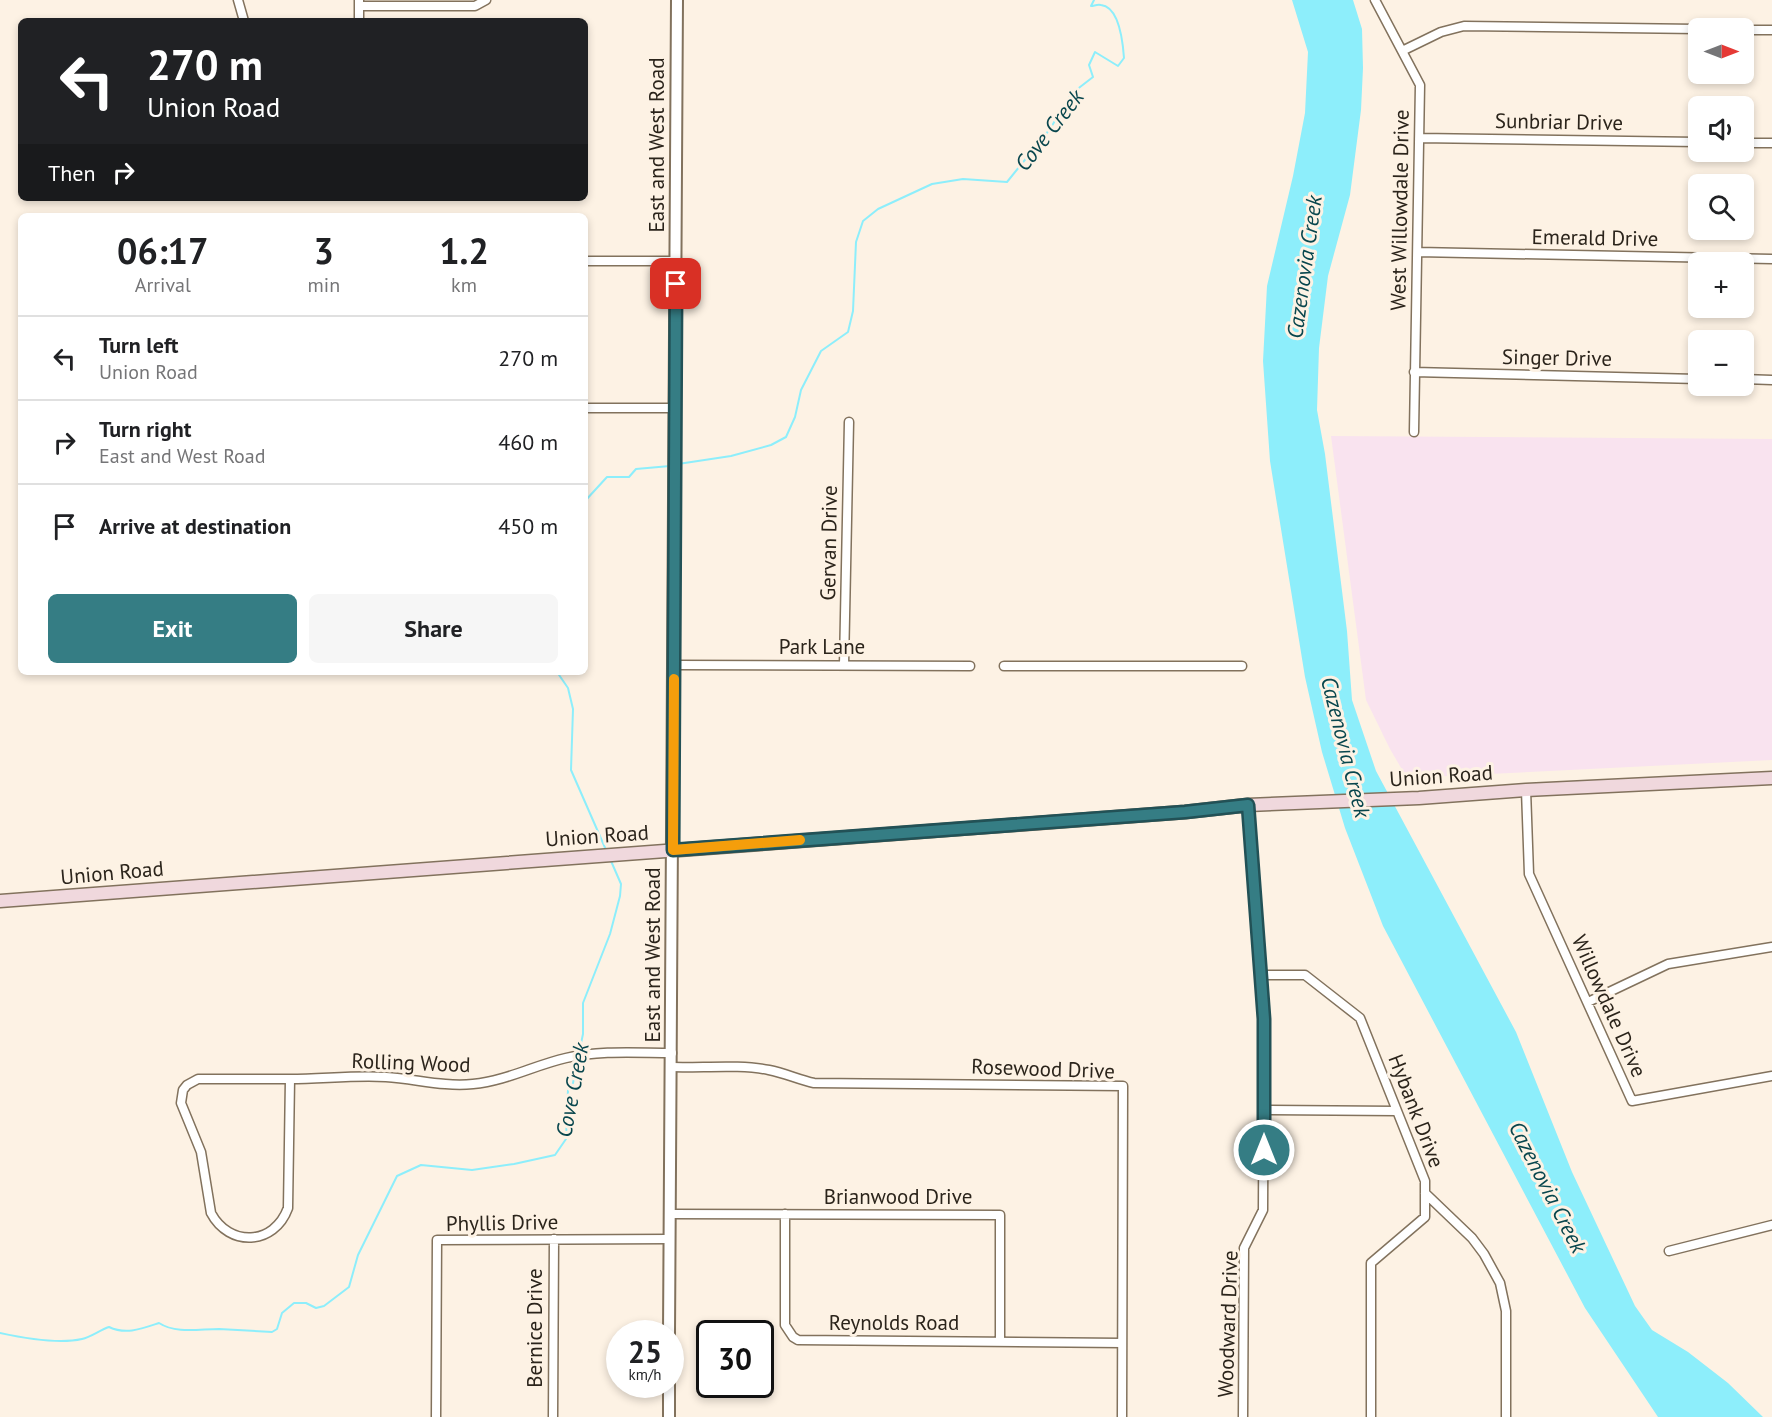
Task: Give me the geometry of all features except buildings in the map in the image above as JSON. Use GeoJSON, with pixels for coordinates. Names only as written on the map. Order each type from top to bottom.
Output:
{"type":"FeatureCollection","features":[{"type":"Feature","properties":{"kind":"main road","name":"Union Road"},"geometry":{"type":"LineString","coordinates":[[0,901],[1185,812],[1248,805],[1419,798],[1526,790],[1772,778]]}},
{"type":"Feature","properties":{"kind":"street"},"geometry":{"type":"LineString","coordinates":[[238,0],[243,18]]}},
{"type":"Feature","properties":{"kind":"street"},"geometry":{"type":"LineString","coordinates":[[359,3],[475,6],[486,0]]}},
{"type":"Feature","properties":{"kind":"street","name":"East and West Road"},"geometry":{"type":"LineString","coordinates":[[669,1320],[677,0]]}},
{"type":"Feature","properties":{"kind":"street","name":"West Willowdale Drive"},"geometry":{"type":"LineString","coordinates":[[1375,0],[1420,86],[1414,432]]}},
{"type":"Feature","properties":{"kind":"street"},"geometry":{"type":"LineString","coordinates":[[1402,51],[1441,32],[1464,26],[1688,29]]}},
{"type":"Feature","properties":{"kind":"street"},"geometry":{"type":"LineString","coordinates":[[1754,30],[1772,30]]}},
{"type":"Feature","properties":{"kind":"street","name":"Sunbriar Drive"},"geometry":{"type":"LineString","coordinates":[[1419,138],[1688,142]]}},
{"type":"Feature","properties":{"kind":"street"},"geometry":{"type":"LineString","coordinates":[[1754,143],[1772,143]]}},
{"type":"Feature","properties":{"kind":"street","name":"Emerald Drive"},"geometry":{"type":"LineString","coordinates":[[1418,252],[1772,259]]}},
{"type":"Feature","properties":{"kind":"street"},"geometry":{"type":"LineString","coordinates":[[588,261],[676,261]]}},
{"type":"Feature","properties":{"kind":"street","name":"Singer Drive"},"geometry":{"type":"LineString","coordinates":[[1414,372],[1688,379]]}},
{"type":"Feature","properties":{"kind":"street"},"geometry":{"type":"LineString","coordinates":[[1754,379],[1772,380]]}},
{"type":"Feature","properties":{"kind":"street"},"geometry":{"type":"LineString","coordinates":[[588,408],[675,408]]}},
{"type":"Feature","properties":{"kind":"street","name":"Gervan Drive"},"geometry":{"type":"LineString","coordinates":[[844,665],[849,422]]}},
{"type":"Feature","properties":{"kind":"street","name":"Park Lane"},"geometry":{"type":"LineString","coordinates":[[674,665],[970,666]]}},
{"type":"Feature","properties":{"kind":"street"},"geometry":{"type":"LineString","coordinates":[[1004,666],[1242,666]]}},
{"type":"Feature","properties":{"kind":"street","name":"Willowdale Drive"},"geometry":{"type":"LineString","coordinates":[[1526,790],[1529,874],[1632,1101],[1772,1076]]}},
{"type":"Feature","properties":{"kind":"street","name":"Woodward Drive"},"geometry":{"type":"LineString","coordinates":[[1243,1417],[1244,1248],[1263,1210],[1264,1110],[1264,1019],[1248,805]]}},
{"type":"Feature","properties":{"kind":"street"},"geometry":{"type":"LineString","coordinates":[[1588,1002],[1668,964],[1772,947]]}},
{"type":"Feature","properties":{"kind":"street","name":"Hybank Drive"},"geometry":{"type":"LineString","coordinates":[[1261,975],[1305,975],[1360,1018],[1425,1181],[1425,1217],[1371,1263],[1371,1417]]}},
{"type":"Feature","properties":{"kind":"street","name":"Rolling Wood"},"geometry":{"type":"LineString","coordinates":[[290,1079],[288,1208],[281,1223],[267,1234],[258,1237],[241,1237],[221,1227],[211,1213],[201,1152],[183,1108],[181,1096],[187,1085],[198,1079],[387,1077],[439,1084],[471,1084],[503,1079],[562,1059],[582,1055],[672,1053]]}},
{"type":"Feature","properties":{"kind":"street","name":"Rosewood Drive"},"geometry":{"type":"LineString","coordinates":[[672,1067],[756,1068],[771,1070],[814,1083],[1124,1086],[1122,1417]]}},
{"type":"Feature","properties":{"kind":"street"},"geometry":{"type":"LineString","coordinates":[[1264,1110],[1397,1111]]}},
{"type":"Feature","properties":{"kind":"street"},"geometry":{"type":"LineString","coordinates":[[1425,1193],[1472,1238],[1500,1283],[1506,1311],[1506,1417]]}},
{"type":"Feature","properties":{"kind":"street","name":"Brianwood Drive"},"geometry":{"type":"LineString","coordinates":[[670,1214],[1000,1215],[1000,1341]]}},
{"type":"Feature","properties":{"kind":"street","name":"Reynolds Road"},"geometry":{"type":"LineString","coordinates":[[785,1214],[785,1325],[793,1337],[798,1340],[1122,1343]]}},
{"type":"Feature","properties":{"kind":"street"},"geometry":{"type":"LineString","coordinates":[[1669,1251],[1772,1225]]}},
{"type":"Feature","properties":{"kind":"street","name":"Bernice Drive"},"geometry":{"type":"LineString","coordinates":[[553,1417],[554,1239]]}},
{"type":"Feature","properties":{"kind":"street","name":"Phyllis Drive"},"geometry":{"type":"LineString","coordinates":[[436,1417],[437,1240],[670,1239]]}},
{"type":"Feature","properties":{"kind":"street"},"geometry":{"type":"LineString","coordinates":[[669,1398],[669,1417]]}},
{"type":"Feature","properties":{"kind":"shaded area"},"geometry":{"type":"Polygon","coordinates":[[[1331,436],[1772,439],[1772,760],[1407,778],[1366,700],[1331,436]]]}},
{"type":"Feature","properties":{"kind":"water","name":"Cazenovia Creek"},"geometry":{"type":"Polygon","coordinates":[[[1292,0],[1353,0],[1362,29],[1361,110],[1350,195],[1328,276],[1319,348],[1317,410],[1325,454],[1347,631],[1352,700],[1376,771],[1516,1032],[1572,1172],[1635,1306],[1652,1330],[1688,1352],[1728,1383],[1763,1417],[1658,1417],[1585,1308],[1383,926],[1345,828],[1322,752],[1305,677],[1270,461],[1263,361],[1267,286],[1305,113],[1308,52],[1292,0]]]}},
{"type":"Feature","properties":{"kind":"waterway","name":"Cove Creek"},"geometry":{"type":"LineString","coordinates":[[678,464],[731,456],[771,445],[786,437],[795,417],[801,390],[821,351],[848,332],[853,311],[856,242],[863,221],[878,209],[932,184],[963,179],[1007,182],[1050,129],[1071,94],[1093,77],[1089,65],[1095,52],[1118,66],[1124,58],[1116,19],[1107,7],[1091,6],[1094,0]]}},
{"type":"Feature","properties":{"kind":"waterway","name":"Cove Creek"},"geometry":{"type":"LineString","coordinates":[[588,498],[607,477],[629,477],[636,469],[670,466]]}},
{"type":"Feature","properties":{"kind":"waterway","name":"Cove Creek"},"geometry":{"type":"LineString","coordinates":[[559,675],[568,688],[573,709],[571,770],[606,850]]}},
{"type":"Feature","properties":{"kind":"waterway","name":"Cove Creek"},"geometry":{"type":"LineString","coordinates":[[579,1053],[583,1034],[583,1003],[610,934],[620,896],[621,884],[611,861]]}},
{"type":"Feature","properties":{"kind":"waterway","name":"Cove Creek"},"geometry":{"type":"LineString","coordinates":[[0,1333],[63,1341],[85,1338],[109,1327],[128,1331],[159,1323],[180,1330],[219,1329],[272,1332],[277,1329],[282,1313],[294,1303],[306,1303],[316,1308],[324,1306],[349,1287],[358,1255],[397,1176],[421,1165],[472,1170],[555,1155],[566,1139],[568,1090],[573,1083],[578,1059]]}},
{"type":"Feature","properties":{"kind":"slow traffic"},"geometry":{"type":"LineString","coordinates":[[674,679],[673,850],[800,840]]}},
{"type":"Feature","properties":{"kind":"route"},"geometry":{"type":"LineString","coordinates":[[676,284],[673,850],[1185,812],[1248,805],[1264,1019],[1264,1150]]}}]}
